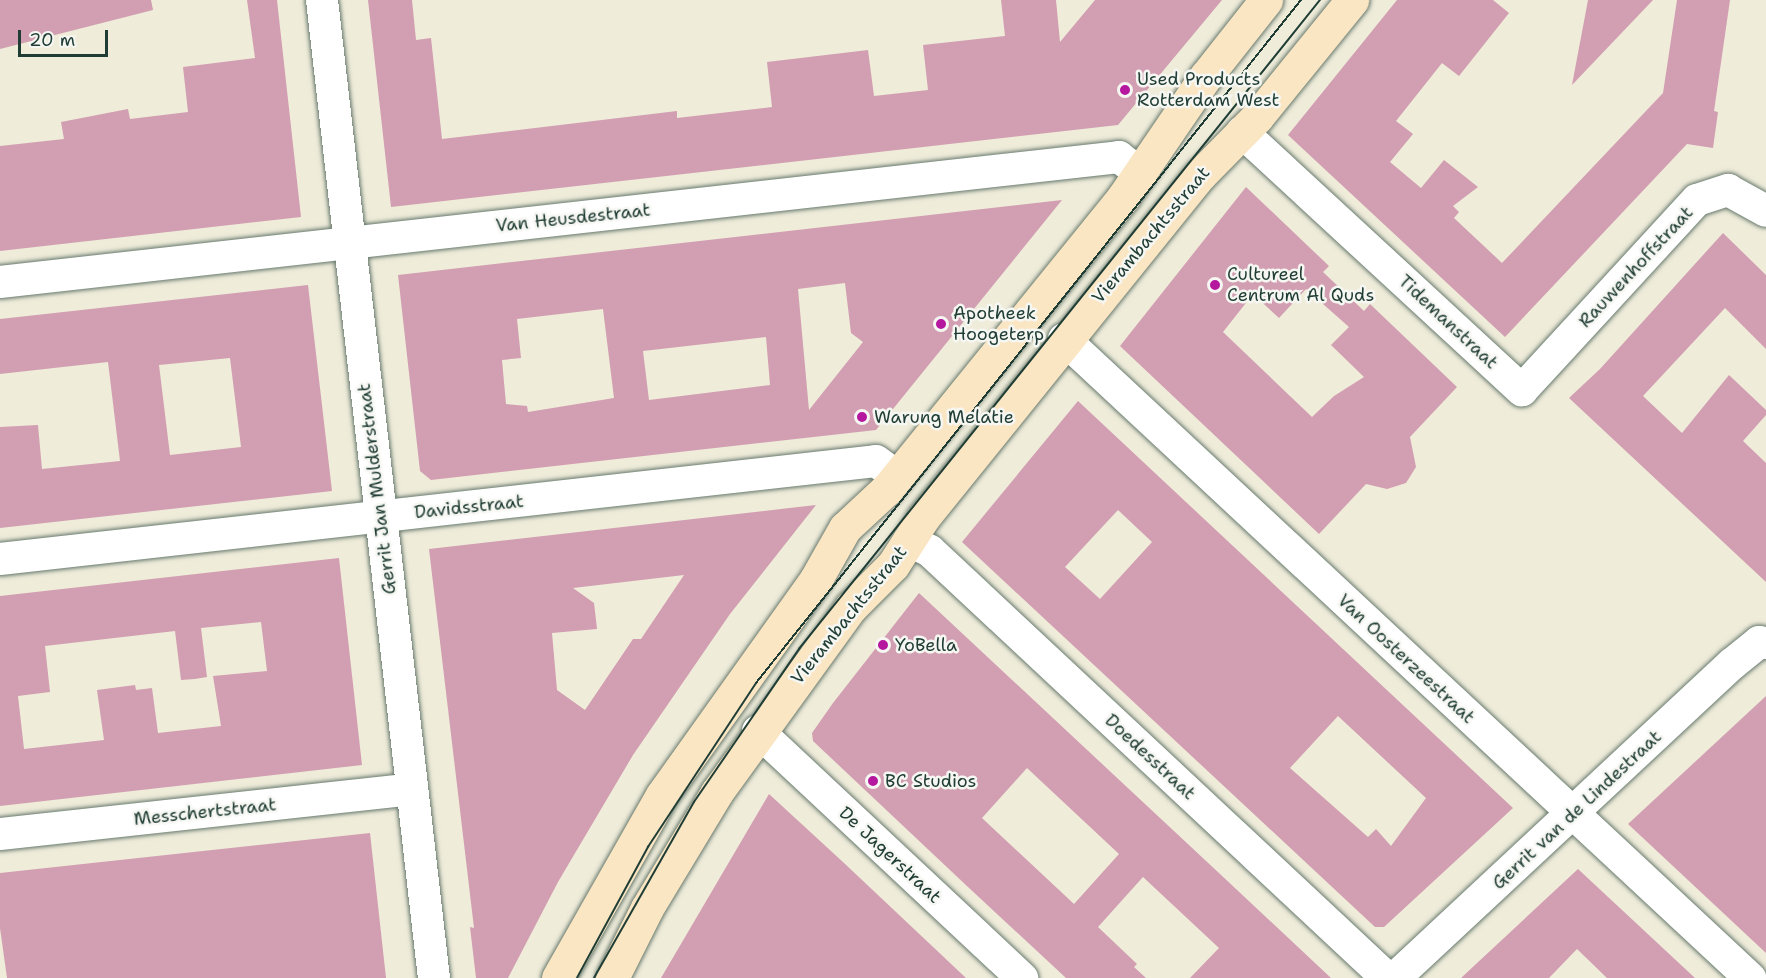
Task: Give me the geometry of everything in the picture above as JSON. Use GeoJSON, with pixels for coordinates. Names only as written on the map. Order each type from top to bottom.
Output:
{"type":"FeatureCollection","features":[{"type":"Feature","properties":{"kind":"street","name":"Gerrit Jan Mulderstraat"},"geometry":{"type":"LineString","coordinates":[[322,0],[348,243],[382,517],[434,978]]}},
{"type":"Feature","properties":{"kind":"street"},"geometry":{"type":"LineString","coordinates":[[558,978],[692,750],[816,579],[845,528],[887,469],[1141,174],[1206,76],[1266,0]]}},
{"type":"Feature","properties":{"kind":"street","name":"Vierambachtsstraat"},"geometry":{"type":"LineString","coordinates":[[612,978],[681,848],[758,731],[851,607],[893,565],[1064,339],[1200,175],[1242,132],[1352,0]]}},
{"type":"Feature","properties":{"kind":"street","name":"Tidemanstraat"},"geometry":{"type":"LineString","coordinates":[[1242,132],[1522,390]]}},
{"type":"Feature","properties":{"kind":"street","name":"Van Heusdestraat"},"geometry":{"type":"LineString","coordinates":[[0,282],[1119,157],[1141,174]]}},
{"type":"Feature","properties":{"kind":"street","name":"Rauwenhoffstraat"},"geometry":{"type":"LineString","coordinates":[[1522,390],[1697,200],[1728,190],[1765,204]]}},
{"type":"Feature","properties":{"kind":"street","name":"Van Oosterzeestraat"},"geometry":{"type":"LineString","coordinates":[[1064,339],[1750,978]]}},
{"type":"Feature","properties":{"kind":"street","name":"Davidsstraat"},"geometry":{"type":"LineString","coordinates":[[0,559],[382,517],[887,469]]}},
{"type":"Feature","properties":{"kind":"street","name":"Doedesstraat"},"geometry":{"type":"LineString","coordinates":[[909,541],[930,551],[1387,978]]}},
{"type":"Feature","properties":{"kind":"street","name":"Gerrit van de Lindestraat"},"geometry":{"type":"LineString","coordinates":[[1395,978],[1763,643]]}},
{"type":"Feature","properties":{"kind":"street","name":"De Jagerstraat"},"geometry":{"type":"LineString","coordinates":[[758,731],[1022,978]]}},
{"type":"Feature","properties":{"kind":"street","name":"Messchertstraat"},"geometry":{"type":"LineString","coordinates":[[0,834],[411,789]]}},
{"type":"Feature","properties":{"kind":"building"},"geometry":{"type":"Polygon","coordinates":[[[0,0],[151,0],[153,10],[0,49],[0,0]]]}},
{"type":"Feature","properties":{"kind":"building"},"geometry":{"type":"Polygon","coordinates":[[[247,0],[277,0],[301,217],[0,251],[0,146],[64,139],[61,122],[128,109],[130,119],[188,112],[183,67],[255,58],[247,0]]]}},
{"type":"Feature","properties":{"kind":"building"},"geometry":{"type":"Polygon","coordinates":[[[368,0],[412,0],[416,40],[431,38],[442,139],[677,111],[677,118],[772,107],[767,62],[868,50],[874,96],[928,90],[923,45],[1005,36],[1001,0],[1056,0],[1060,42],[1095,0],[1222,0],[1118,125],[391,207],[368,0]]]}},
{"type":"Feature","properties":{"kind":"building"},"geometry":{"type":"Polygon","coordinates":[[[1397,0],[1493,0],[1509,13],[1459,76],[1442,63],[1396,121],[1413,134],[1390,162],[1421,188],[1444,160],[1478,187],[1453,206],[1459,212],[1454,218],[1502,263],[1663,93],[1677,0],[1730,0],[1714,111],[1718,112],[1713,148],[1687,144],[1505,337],[1288,135],[1397,0]]]}},
{"type":"Feature","properties":{"kind":"building"},"geometry":{"type":"Polygon","coordinates":[[[1588,0],[1653,0],[1572,85],[1588,0]]]}},
{"type":"Feature","properties":{"kind":"building"},"geometry":{"type":"Polygon","coordinates":[[[1246,187],[1329,266],[1323,272],[1364,311],[1370,304],[1457,387],[1410,437],[1416,467],[1406,483],[1387,489],[1366,484],[1319,534],[1120,346],[1246,187]],[[1306,289],[1279,318],[1253,294],[1223,332],[1312,417],[1334,396],[1364,377],[1331,345],[1349,327],[1306,289]]]}},
{"type":"Feature","properties":{"kind":"building"},"geometry":{"type":"Polygon","coordinates":[[[1062,200],[876,430],[431,480],[420,471],[398,275],[1062,200]],[[845,283],[798,289],[809,410],[863,342],[851,333],[845,283]],[[603,309],[517,319],[521,358],[502,360],[506,404],[527,406],[528,412],[614,398],[603,309]],[[766,337],[643,351],[649,400],[770,385],[766,337]]]}},
{"type":"Feature","properties":{"kind":"building"},"geometry":{"type":"Polygon","coordinates":[[[1723,233],[1766,275],[1766,349],[1725,308],[1643,396],[1682,433],[1729,375],[1766,410],[1766,415],[1743,441],[1766,463],[1766,582],[1569,398],[1600,369],[1723,233]]]}},
{"type":"Feature","properties":{"kind":"building"},"geometry":{"type":"Polygon","coordinates":[[[308,285],[332,491],[0,528],[0,427],[38,425],[42,469],[120,461],[108,362],[0,374],[0,319],[308,285]],[[230,358],[159,365],[170,455],[241,447],[230,358]]]}},
{"type":"Feature","properties":{"kind":"building"},"geometry":{"type":"Polygon","coordinates":[[[1078,401],[1513,808],[1384,927],[1375,927],[962,542],[1078,401]],[[1118,510],[1065,567],[1100,599],[1152,542],[1118,510]],[[1338,716],[1290,768],[1368,837],[1376,829],[1391,846],[1426,798],[1338,716]]]}},
{"type":"Feature","properties":{"kind":"building"},"geometry":{"type":"Polygon","coordinates":[[[816,505],[730,614],[633,755],[558,882],[508,978],[476,978],[470,927],[474,928],[429,549],[816,505]],[[684,575],[573,588],[594,603],[597,629],[552,633],[557,690],[585,710],[633,639],[641,639],[684,575]]]}},
{"type":"Feature","properties":{"kind":"building"},"geometry":{"type":"Polygon","coordinates":[[[339,558],[362,765],[0,806],[0,596],[339,558]],[[261,622],[201,628],[207,677],[195,679],[181,680],[175,631],[45,646],[50,692],[18,696],[24,749],[104,740],[97,690],[135,685],[136,690],[152,688],[158,733],[221,726],[213,676],[267,671],[261,622]]]}},
{"type":"Feature","properties":{"kind":"building"},"geometry":{"type":"Polygon","coordinates":[[[919,593],[1331,978],[1190,978],[1219,948],[1143,877],[1098,927],[1137,964],[1134,967],[1146,978],[1066,978],[813,741],[812,733],[919,593]],[[1027,768],[982,818],[1074,904],[1119,854],[1027,768]]]}},
{"type":"Feature","properties":{"kind":"building"},"geometry":{"type":"Polygon","coordinates":[[[1766,696],[1766,953],[1628,824],[1766,696]]]}},
{"type":"Feature","properties":{"kind":"building"},"geometry":{"type":"Polygon","coordinates":[[[769,794],[844,863],[966,978],[661,978],[769,794]]]}},
{"type":"Feature","properties":{"kind":"building"},"geometry":{"type":"Polygon","coordinates":[[[370,833],[386,978],[7,978],[0,928],[0,873],[370,833]]]}},
{"type":"Feature","properties":{"kind":"building"},"geometry":{"type":"Polygon","coordinates":[[[1578,869],[1695,978],[1607,978],[1577,949],[1549,978],[1461,978],[1578,869]]]}},
{"type":"Feature","properties":{"kind":"tram line"},"geometry":{"type":"LineString","coordinates":[[577,978],[648,847],[756,683],[1301,0]]}},
{"type":"Feature","properties":{"kind":"tram line"},"geometry":{"type":"LineString","coordinates":[[594,978],[694,802],[799,649],[1320,0]]}},
{"type":"Feature","properties":{"kind":"place","name":"Used Products Rotterdam West"},"geometry":{"type":"Point","coordinates":[1125,90]}},
{"type":"Feature","properties":{"kind":"place","name":"Cultureel Centrum Al Quds"},"geometry":{"type":"Point","coordinates":[1215,285]}},
{"type":"Feature","properties":{"kind":"place","name":"Apotheek Hoogeterp"},"geometry":{"type":"Point","coordinates":[941,324]}},
{"type":"Feature","properties":{"kind":"place","name":"Warung Melatie"},"geometry":{"type":"Point","coordinates":[862,417]}},
{"type":"Feature","properties":{"kind":"place","name":"YoBella"},"geometry":{"type":"Point","coordinates":[883,645]}},
{"type":"Feature","properties":{"kind":"place","name":"BC Studios"},"geometry":{"type":"Point","coordinates":[873,781]}}]}
